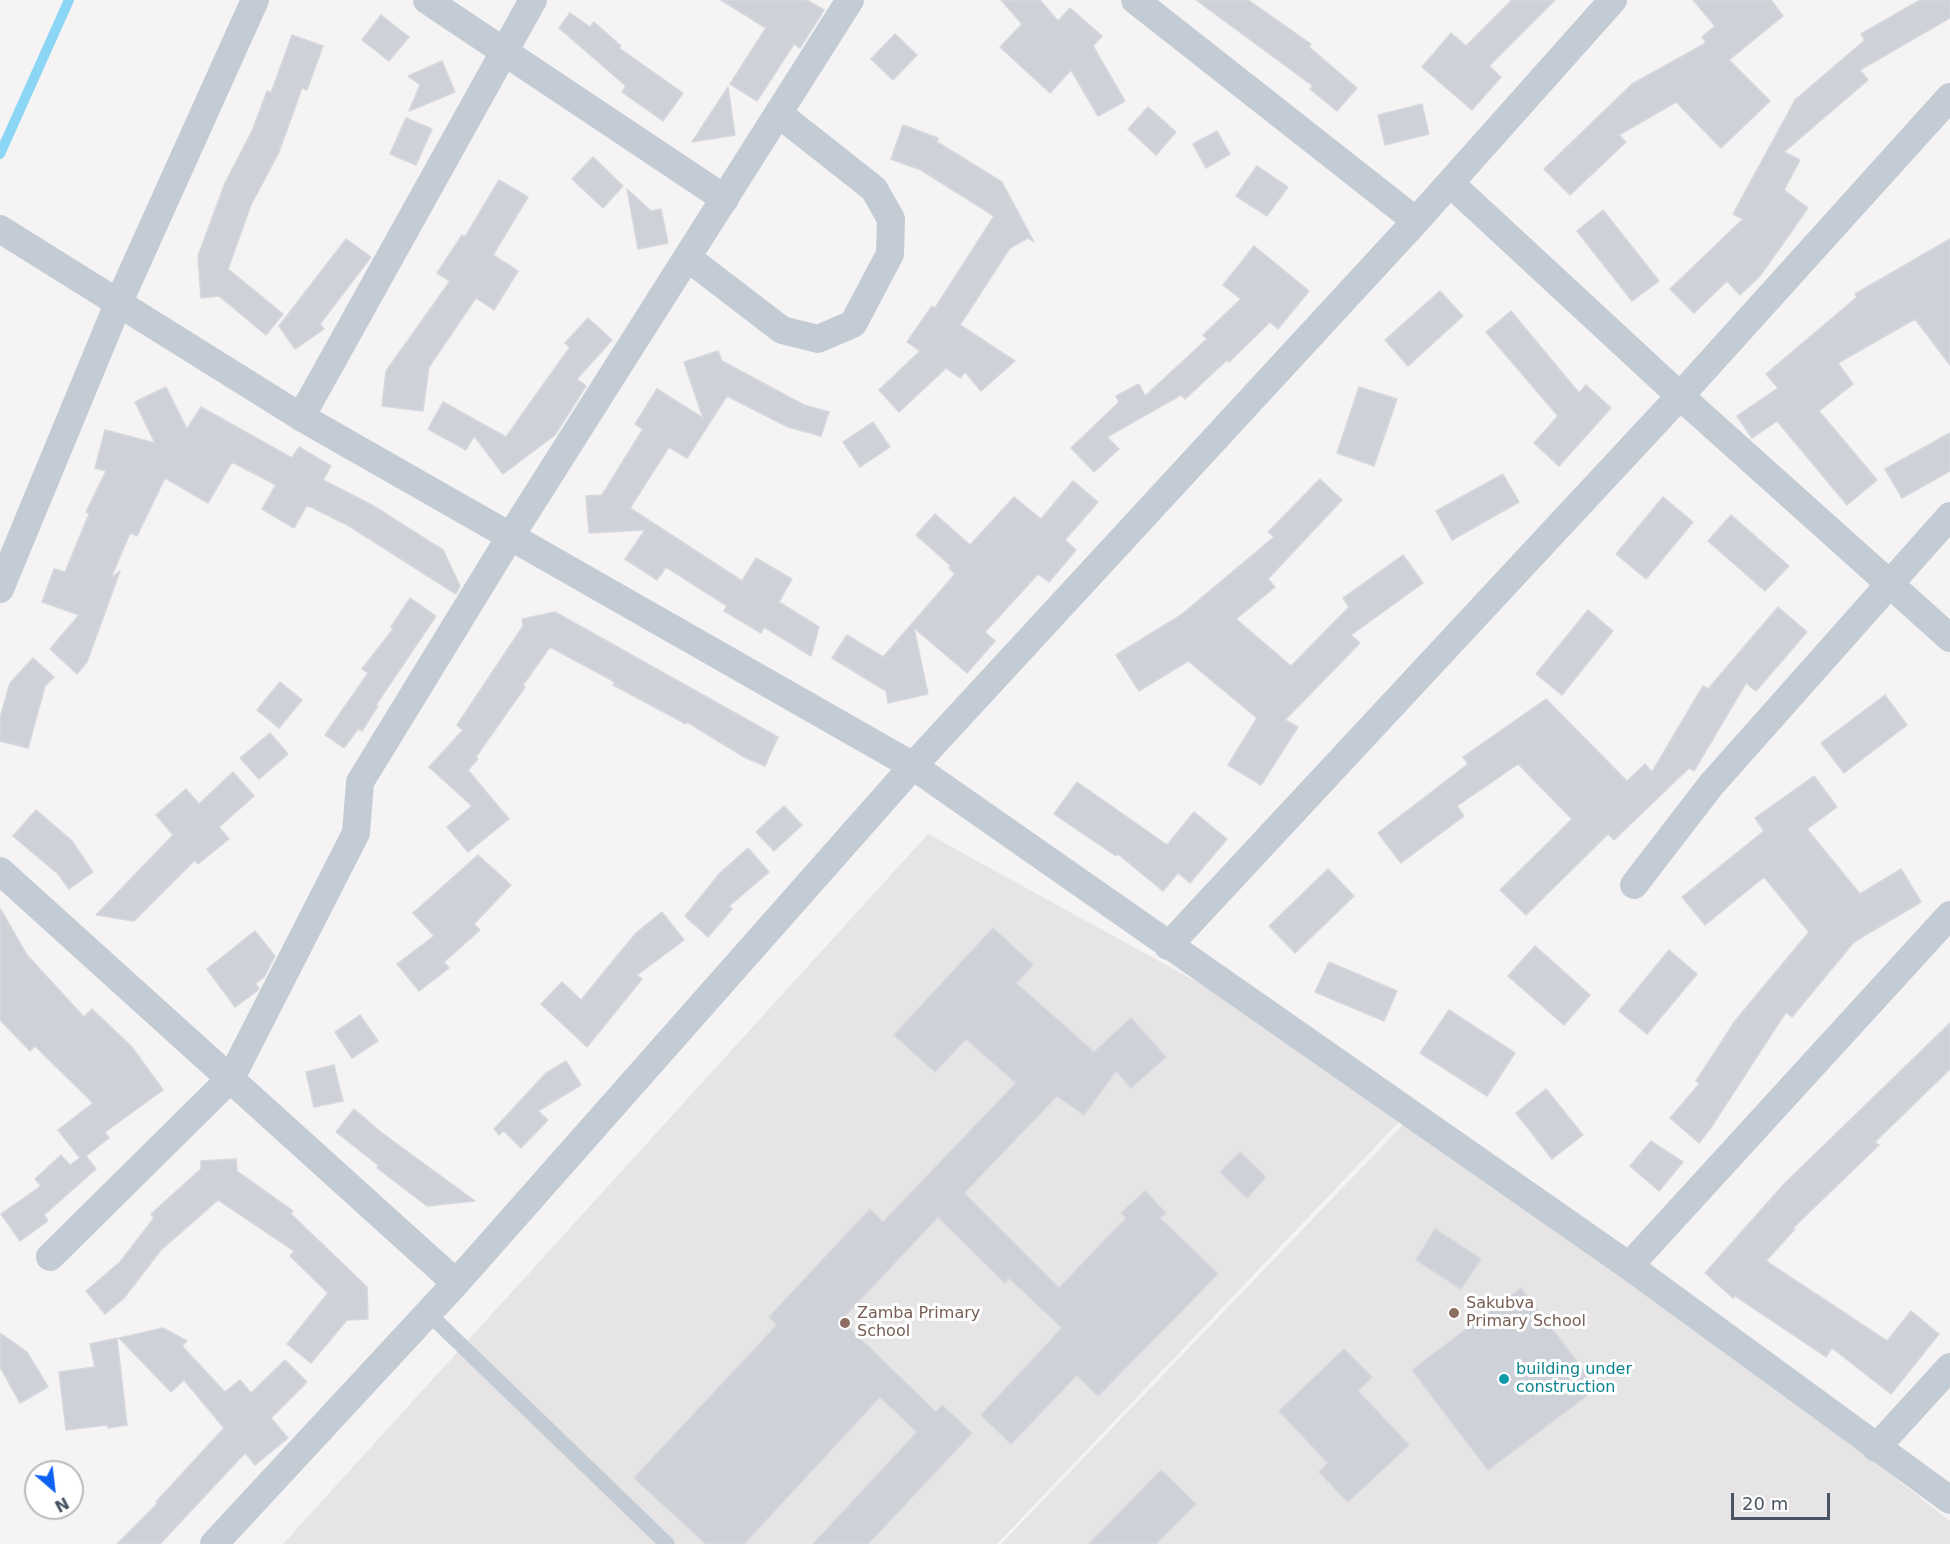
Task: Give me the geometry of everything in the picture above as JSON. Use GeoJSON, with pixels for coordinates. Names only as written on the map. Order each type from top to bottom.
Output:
{"type":"FeatureCollection","features":[{"type":"Feature","properties":{"kind":"street"},"geometry":{"type":"LineString","coordinates":[[0,589],[118,304],[255,0]]}},
{"type":"Feature","properties":{"kind":"street"},"geometry":{"type":"LineString","coordinates":[[427,0],[725,199]]}},
{"type":"Feature","properties":{"kind":"street"},"geometry":{"type":"LineString","coordinates":[[302,417],[533,0]]}},
{"type":"Feature","properties":{"kind":"street"},"geometry":{"type":"LineString","coordinates":[[50,1257],[231,1078],[356,833],[360,782],[510,537],[850,0]]}},
{"type":"Feature","properties":{"kind":"street"},"geometry":{"type":"LineString","coordinates":[[1136,0],[1416,221]]}},
{"type":"Feature","properties":{"kind":"street"},"geometry":{"type":"LineString","coordinates":[[214,1544],[456,1283],[913,766],[1416,221],[1613,0]]}},
{"type":"Feature","properties":{"kind":"street"},"geometry":{"type":"LineString","coordinates":[[1168,946],[1680,396],[1950,97]]}},
{"type":"Feature","properties":{"kind":"street"},"geometry":{"type":"LineString","coordinates":[[688,258],[782,330],[818,339],[853,324],[890,254],[891,219],[874,189],[779,114]]}},
{"type":"Feature","properties":{"kind":"street"},"geometry":{"type":"LineString","coordinates":[[1450,183],[1680,396],[1950,638]]}},
{"type":"Feature","properties":{"kind":"street"},"geometry":{"type":"LineString","coordinates":[[0,229],[302,417],[913,766],[1629,1266],[1950,1500]]}},
{"type":"Feature","properties":{"kind":"street"},"geometry":{"type":"LineString","coordinates":[[1634,885],[1711,785],[1950,516]]}},
{"type":"Feature","properties":{"kind":"street"},"geometry":{"type":"LineString","coordinates":[[0,871],[456,1283]]}},
{"type":"Feature","properties":{"kind":"street"},"geometry":{"type":"LineString","coordinates":[[1629,1266],[1950,915]]}},
{"type":"Feature","properties":{"kind":"street"},"geometry":{"type":"LineString","coordinates":[[1876,1448],[1950,1367]]}},
{"type":"Feature","properties":{"kind":"lane"},"geometry":{"type":"LineString","coordinates":[[428,1313],[667,1544]]}},
{"type":"Feature","properties":{"kind":"shaded area","name":"Zamba Primary School"},"geometry":{"type":"Polygon","coordinates":[[[928,834],[1417,1103],[997,1544],[283,1544],[928,834]]]}},
{"type":"Feature","properties":{"kind":"shaded area","name":"Sakubva Primary School"},"geometry":{"type":"Polygon","coordinates":[[[1421,1106],[1950,1521],[1950,1544],[1001,1544],[1421,1106]]]}},
{"type":"Feature","properties":{"kind":"building"},"geometry":{"type":"Polygon","coordinates":[[[721,0],[807,0],[824,10],[800,48],[794,44],[757,101],[730,84],[766,28],[721,0]]]}},
{"type":"Feature","properties":{"kind":"building"},"geometry":{"type":"Polygon","coordinates":[[[1001,0],[1040,0],[1058,21],[1070,8],[1102,36],[1093,46],[1125,101],[1098,116],[1071,70],[1050,93],[1000,47],[1022,24],[1001,0]]]}},
{"type":"Feature","properties":{"kind":"building"},"geometry":{"type":"Polygon","coordinates":[[[1196,0],[1248,0],[1311,44],[1309,47],[1357,88],[1337,111],[1310,89],[1313,86],[1196,0]]]}},
{"type":"Feature","properties":{"kind":"building"},"geometry":{"type":"Polygon","coordinates":[[[1512,0],[1555,0],[1489,66],[1501,77],[1472,110],[1422,67],[1451,33],[1466,46],[1512,0]]]}},
{"type":"Feature","properties":{"kind":"building"},"geometry":{"type":"Polygon","coordinates":[[[1693,0],[1771,0],[1783,16],[1729,60],[1770,101],[1721,148],[1676,102],[1619,135],[1626,142],[1570,195],[1544,169],[1632,84],[1706,43],[1702,37],[1715,26],[1693,0]]]}},
{"type":"Feature","properties":{"kind":"building"},"geometry":{"type":"Polygon","coordinates":[[[1920,0],[1950,0],[1950,18],[1860,70],[1868,80],[1784,152],[1800,160],[1784,190],[1808,208],[1760,276],[1740,295],[1727,281],[1694,313],[1670,289],[1743,219],[1733,214],[1795,100],[1865,40],[1861,34],[1920,0]]]}},
{"type":"Feature","properties":{"kind":"building"},"geometry":{"type":"Polygon","coordinates":[[[570,13],[590,27],[594,22],[621,46],[619,48],[683,93],[663,121],[622,92],[626,86],[559,28],[570,13]]]}},
{"type":"Feature","properties":{"kind":"building"},"geometry":{"type":"Polygon","coordinates":[[[381,15],[409,37],[389,61],[362,40],[381,15]]]}},
{"type":"Feature","properties":{"kind":"building"},"geometry":{"type":"Polygon","coordinates":[[[895,34],[917,55],[893,80],[871,59],[895,34]]]}},
{"type":"Feature","properties":{"kind":"building"},"geometry":{"type":"Polygon","coordinates":[[[292,35],[323,46],[307,90],[302,88],[279,152],[251,205],[228,269],[283,314],[266,335],[219,296],[201,298],[198,256],[225,183],[253,129],[267,91],[271,93],[292,35]]]}},
{"type":"Feature","properties":{"kind":"building"},"geometry":{"type":"Polygon","coordinates":[[[442,61],[455,92],[409,111],[420,85],[408,76],[442,61]]]}},
{"type":"Feature","properties":{"kind":"building"},"geometry":{"type":"Polygon","coordinates":[[[728,87],[735,135],[692,142],[728,87]]]}},
{"type":"Feature","properties":{"kind":"building"},"geometry":{"type":"Polygon","coordinates":[[[1422,104],[1429,134],[1385,145],[1378,115],[1422,104]]]}},
{"type":"Feature","properties":{"kind":"building"},"geometry":{"type":"Polygon","coordinates":[[[1148,107],[1176,132],[1156,155],[1128,129],[1148,107]]]}},
{"type":"Feature","properties":{"kind":"building"},"geometry":{"type":"Polygon","coordinates":[[[406,118],[432,129],[416,165],[390,154],[406,118]]]}},
{"type":"Feature","properties":{"kind":"building"},"geometry":{"type":"Polygon","coordinates":[[[903,125],[938,138],[937,142],[1002,182],[1034,242],[1028,238],[1010,248],[960,325],[1015,361],[981,391],[965,372],[960,378],[946,368],[899,412],[879,390],[920,351],[907,342],[932,306],[935,308],[994,216],[921,170],[891,159],[903,125]]]}},
{"type":"Feature","properties":{"kind":"building"},"geometry":{"type":"Polygon","coordinates":[[[1217,131],[1230,154],[1206,168],[1193,144],[1217,131]]]}},
{"type":"Feature","properties":{"kind":"building"},"geometry":{"type":"Polygon","coordinates":[[[593,157],[623,186],[603,208],[572,179],[593,157]]]}},
{"type":"Feature","properties":{"kind":"building"},"geometry":{"type":"Polygon","coordinates":[[[1257,166],[1288,187],[1267,216],[1236,196],[1257,166]]]}},
{"type":"Feature","properties":{"kind":"building"},"geometry":{"type":"Polygon","coordinates":[[[499,180],[528,197],[493,255],[518,271],[494,310],[476,298],[429,367],[423,411],[382,406],[386,371],[450,281],[437,273],[462,235],[465,237],[499,180]]]}},
{"type":"Feature","properties":{"kind":"building"},"geometry":{"type":"Polygon","coordinates":[[[627,189],[651,211],[661,209],[668,243],[638,249],[627,189]]]}},
{"type":"Feature","properties":{"kind":"building"},"geometry":{"type":"Polygon","coordinates":[[[1603,210],[1659,281],[1632,301],[1577,231],[1603,210]]]}},
{"type":"Feature","properties":{"kind":"building"},"geometry":{"type":"Polygon","coordinates":[[[346,239],[371,257],[320,324],[324,329],[295,349],[279,326],[346,239]]]}},
{"type":"Feature","properties":{"kind":"building"},"geometry":{"type":"Polygon","coordinates":[[[1950,239],[1950,365],[1915,319],[1838,363],[1853,384],[1819,411],[1877,480],[1847,505],[1777,421],[1752,438],[1737,416],[1778,388],[1766,374],[1857,297],[1855,294],[1950,239]]]}},
{"type":"Feature","properties":{"kind":"building"},"geometry":{"type":"Polygon","coordinates":[[[1254,246],[1309,291],[1278,329],[1270,322],[1229,362],[1227,360],[1185,399],[1181,395],[1107,437],[1119,449],[1094,472],[1071,448],[1119,402],[1116,396],[1139,384],[1145,396],[1207,339],[1203,335],[1241,299],[1223,285],[1254,246]]]}},
{"type":"Feature","properties":{"kind":"building"},"geometry":{"type":"Polygon","coordinates":[[[1440,291],[1463,316],[1408,366],[1385,340],[1440,291]]]}},
{"type":"Feature","properties":{"kind":"building"},"geometry":{"type":"Polygon","coordinates":[[[1511,311],[1579,393],[1586,385],[1611,408],[1559,466],[1534,443],[1558,416],[1486,332],[1511,311]]]}},
{"type":"Feature","properties":{"kind":"building"},"geometry":{"type":"Polygon","coordinates":[[[588,318],[612,340],[577,379],[586,386],[555,435],[503,474],[474,436],[466,450],[428,429],[443,402],[506,437],[570,347],[565,343],[588,318]]]}},
{"type":"Feature","properties":{"kind":"building"},"geometry":{"type":"Polygon","coordinates":[[[718,351],[722,361],[804,405],[829,412],[821,436],[788,427],[727,396],[687,458],[669,447],[630,508],[742,581],[756,558],[792,579],[779,602],[819,627],[811,656],[764,627],[761,633],[724,611],[727,606],[666,567],[657,580],[625,559],[645,530],[589,533],[586,496],[602,495],[643,429],[635,424],[657,389],[703,418],[684,362],[718,351]]]}},
{"type":"Feature","properties":{"kind":"building"},"geometry":{"type":"Polygon","coordinates":[[[166,387],[187,429],[201,407],[292,458],[299,447],[331,466],[323,480],[372,505],[443,550],[460,586],[456,594],[349,526],[307,505],[294,528],[262,509],[276,485],[232,462],[208,503],[165,478],[137,536],[130,533],[111,578],[120,571],[87,662],[77,674],[50,649],[79,615],[42,602],[54,569],[65,572],[89,514],[86,512],[106,471],[95,468],[105,430],[155,443],[135,402],[166,387]]]}},
{"type":"Feature","properties":{"kind":"building"},"geometry":{"type":"Polygon","coordinates":[[[1359,387],[1397,399],[1374,466],[1337,453],[1359,387]]]}},
{"type":"Feature","properties":{"kind":"building"},"geometry":{"type":"Polygon","coordinates":[[[873,422],[890,447],[860,467],[843,442],[873,422]]]}},
{"type":"Feature","properties":{"kind":"building"},"geometry":{"type":"Polygon","coordinates":[[[1950,433],[1950,471],[1902,498],[1885,469],[1950,433]]]}},
{"type":"Feature","properties":{"kind":"building"},"geometry":{"type":"Polygon","coordinates":[[[1503,474],[1519,502],[1452,540],[1436,511],[1503,474]]]}},
{"type":"Feature","properties":{"kind":"building"},"geometry":{"type":"Polygon","coordinates":[[[1320,479],[1342,500],[1268,579],[1275,587],[1236,619],[1291,666],[1349,607],[1343,598],[1403,555],[1423,583],[1351,635],[1360,643],[1285,720],[1298,727],[1261,785],[1228,765],[1257,718],[1188,661],[1139,691],[1116,655],[1181,615],[1274,537],[1268,532],[1320,479]]]}},
{"type":"Feature","properties":{"kind":"building"},"geometry":{"type":"Polygon","coordinates":[[[1073,481],[1098,502],[1065,540],[1076,550],[1049,582],[1038,574],[985,632],[995,641],[967,673],[914,628],[928,694],[888,703],[886,691],[832,658],[847,635],[883,657],[955,574],[949,568],[951,566],[916,535],[935,514],[970,545],[1014,497],[1041,519],[1073,481]]]}},
{"type":"Feature","properties":{"kind":"building"},"geometry":{"type":"Polygon","coordinates":[[[1663,497],[1693,522],[1646,579],[1616,554],[1663,497]]]}},
{"type":"Feature","properties":{"kind":"building"},"geometry":{"type":"Polygon","coordinates":[[[1731,515],[1789,566],[1765,591],[1708,541],[1731,515]]]}},
{"type":"Feature","properties":{"kind":"building"},"geometry":{"type":"Polygon","coordinates":[[[410,598],[436,616],[376,705],[378,706],[362,731],[358,729],[344,748],[325,735],[368,673],[362,669],[393,629],[391,627],[410,598]]]}},
{"type":"Feature","properties":{"kind":"building"},"geometry":{"type":"Polygon","coordinates":[[[1778,607],[1807,632],[1756,691],[1746,683],[1694,771],[1689,768],[1614,840],[1608,834],[1526,915],[1500,890],[1572,819],[1518,764],[1457,806],[1464,816],[1401,863],[1378,833],[1468,764],[1463,757],[1546,699],[1627,781],[1645,764],[1652,772],[1703,686],[1708,689],[1778,607]]]}},
{"type":"Feature","properties":{"kind":"building"},"geometry":{"type":"Polygon","coordinates":[[[1588,610],[1613,631],[1562,695],[1536,674],[1588,610]]]}},
{"type":"Feature","properties":{"kind":"building"},"geometry":{"type":"Polygon","coordinates":[[[555,612],[778,737],[765,766],[744,757],[687,722],[686,724],[613,685],[615,682],[550,647],[476,757],[478,759],[468,770],[509,819],[468,852],[447,827],[472,806],[429,767],[463,730],[457,725],[523,626],[522,619],[555,612]]]}},
{"type":"Feature","properties":{"kind":"building"},"geometry":{"type":"Polygon","coordinates":[[[33,658],[54,677],[45,686],[28,748],[0,741],[0,718],[10,683],[33,658]]]}},
{"type":"Feature","properties":{"kind":"building"},"geometry":{"type":"Polygon","coordinates":[[[280,682],[302,700],[279,728],[257,710],[280,682]]]}},
{"type":"Feature","properties":{"kind":"building"},"geometry":{"type":"Polygon","coordinates":[[[1885,695],[1907,725],[1844,773],[1821,743],[1885,695]]]}},
{"type":"Feature","properties":{"kind":"building"},"geometry":{"type":"Polygon","coordinates":[[[270,733],[288,754],[259,779],[240,758],[270,733]]]}},
{"type":"Feature","properties":{"kind":"building"},"geometry":{"type":"Polygon","coordinates":[[[233,772],[254,796],[219,827],[229,839],[198,864],[195,860],[134,921],[96,915],[173,835],[156,815],[186,789],[199,804],[233,772]]]}},
{"type":"Feature","properties":{"kind":"building"},"geometry":{"type":"Polygon","coordinates":[[[1814,776],[1837,807],[1807,829],[1860,894],[1901,869],[1921,902],[1854,942],[1792,1017],[1786,1012],[1699,1143],[1670,1118],[1700,1083],[1696,1081],[1735,1021],[1809,932],[1764,877],[1705,925],[1682,897],[1764,831],[1755,818],[1814,776]]]}},
{"type":"Feature","properties":{"kind":"building"},"geometry":{"type":"Polygon","coordinates":[[[1077,782],[1167,845],[1194,812],[1227,839],[1190,883],[1178,873],[1163,891],[1118,854],[1116,856],[1054,814],[1077,782]]]}},
{"type":"Feature","properties":{"kind":"building"},"geometry":{"type":"Polygon","coordinates":[[[784,806],[802,825],[774,851],[756,832],[784,806]]]}},
{"type":"Feature","properties":{"kind":"building"},"geometry":{"type":"Polygon","coordinates":[[[36,810],[72,841],[93,872],[69,889],[58,874],[13,836],[36,810]]]}},
{"type":"Feature","properties":{"kind":"building"},"geometry":{"type":"Polygon","coordinates":[[[748,848],[769,872],[729,906],[732,909],[708,937],[685,916],[720,873],[748,848]]]}},
{"type":"Feature","properties":{"kind":"building"},"geometry":{"type":"Polygon","coordinates":[[[478,855],[511,885],[474,924],[480,930],[444,962],[449,968],[419,991],[397,964],[434,936],[413,913],[478,855]]]}},
{"type":"Feature","properties":{"kind":"building"},"geometry":{"type":"Polygon","coordinates":[[[1328,869],[1354,896],[1295,953],[1269,926],[1328,869]]]}},
{"type":"Feature","properties":{"kind":"building"},"geometry":{"type":"Polygon","coordinates":[[[0,908],[27,955],[84,1017],[92,1009],[132,1047],[163,1090],[105,1132],[109,1138],[86,1156],[96,1169],[44,1215],[48,1221],[20,1241],[1,1214],[41,1186],[35,1179],[61,1155],[70,1165],[80,1158],[58,1130],[93,1103],[35,1046],[30,1051],[0,1020],[0,908]]]}},
{"type":"Feature","properties":{"kind":"building"},"geometry":{"type":"Polygon","coordinates":[[[662,912],[684,940],[637,975],[642,979],[587,1047],[541,1004],[562,982],[581,1000],[636,933],[662,912]]]}},
{"type":"Feature","properties":{"kind":"building"},"geometry":{"type":"Polygon","coordinates":[[[993,928],[1033,965],[1016,983],[1094,1052],[1131,1018],[1166,1057],[1131,1088],[1116,1071],[1084,1115],[1057,1096],[964,1193],[1059,1288],[1126,1218],[1121,1213],[1145,1191],[1166,1213],[1160,1218],[1218,1274],[1098,1396],[1077,1375],[1011,1444],[981,1415],[1062,1328],[1009,1278],[1005,1283],[938,1217],[841,1320],[936,1412],[942,1405],[972,1433],[868,1544],[813,1544],[917,1432],[880,1397],[744,1544],[706,1544],[634,1478],[777,1325],[769,1317],[870,1209],[883,1222],[1016,1083],[966,1039],[935,1072],[894,1035],[993,928]]]}},
{"type":"Feature","properties":{"kind":"building"},"geometry":{"type":"Polygon","coordinates":[[[255,931],[275,956],[264,977],[255,984],[259,988],[257,991],[235,1007],[207,969],[255,931]]]}},
{"type":"Feature","properties":{"kind":"building"},"geometry":{"type":"Polygon","coordinates":[[[1535,946],[1590,995],[1564,1025],[1508,976],[1535,946]]]}},
{"type":"Feature","properties":{"kind":"building"},"geometry":{"type":"Polygon","coordinates":[[[1669,950],[1697,974],[1647,1034],[1619,1011],[1669,950]]]}},
{"type":"Feature","properties":{"kind":"building"},"geometry":{"type":"Polygon","coordinates":[[[1329,962],[1397,991],[1384,1021],[1315,992],[1329,962]]]}},
{"type":"Feature","properties":{"kind":"building"},"geometry":{"type":"Polygon","coordinates":[[[1449,1010],[1515,1053],[1487,1096],[1420,1053],[1449,1010]]]}},
{"type":"Feature","properties":{"kind":"building"},"geometry":{"type":"Polygon","coordinates":[[[360,1015],[378,1041],[352,1058],[335,1032],[360,1015]]]}},
{"type":"Feature","properties":{"kind":"building"},"geometry":{"type":"Polygon","coordinates":[[[1950,1023],[1950,1069],[1875,1142],[1879,1145],[1793,1228],[1795,1229],[1766,1261],[1887,1341],[1911,1311],[1939,1334],[1891,1394],[1832,1348],[1826,1357],[1735,1296],[1733,1298],[1705,1273],[1784,1184],[1950,1023]]]}},
{"type":"Feature","properties":{"kind":"building"},"geometry":{"type":"Polygon","coordinates":[[[566,1061],[581,1085],[538,1111],[548,1120],[521,1148],[504,1131],[499,1135],[494,1129],[546,1073],[566,1061]]]}},
{"type":"Feature","properties":{"kind":"building"},"geometry":{"type":"Polygon","coordinates":[[[334,1065],[343,1101],[314,1107],[306,1072],[334,1065]]]}},
{"type":"Feature","properties":{"kind":"building"},"geometry":{"type":"Polygon","coordinates":[[[1546,1089],[1583,1135],[1552,1159],[1516,1113],[1546,1089]]]}},
{"type":"Feature","properties":{"kind":"building"},"geometry":{"type":"Polygon","coordinates":[[[354,1109],[382,1133],[475,1201],[427,1206],[377,1168],[378,1165],[336,1132],[354,1109]]]}},
{"type":"Feature","properties":{"kind":"building"},"geometry":{"type":"Polygon","coordinates":[[[1651,1141],[1683,1162],[1659,1191],[1630,1166],[1651,1141]]]}},
{"type":"Feature","properties":{"kind":"building"},"geometry":{"type":"Polygon","coordinates":[[[1240,1152],[1266,1177],[1247,1198],[1220,1172],[1240,1152]]]}},
{"type":"Feature","properties":{"kind":"building"},"geometry":{"type":"Polygon","coordinates":[[[236,1159],[237,1171],[293,1211],[291,1214],[367,1287],[368,1319],[347,1320],[311,1363],[287,1344],[328,1293],[290,1256],[294,1251],[218,1200],[161,1250],[124,1298],[105,1314],[86,1291],[120,1262],[154,1218],[151,1214],[201,1169],[201,1161],[236,1159]]]}},
{"type":"Feature","properties":{"kind":"building"},"geometry":{"type":"Polygon","coordinates":[[[1435,1229],[1481,1259],[1461,1289],[1416,1260],[1435,1229]]]}},
{"type":"Feature","properties":{"kind":"building","name":"building under construction"},"geometry":{"type":"Polygon","coordinates":[[[1521,1288],[1597,1388],[1488,1470],[1412,1370],[1521,1288]]]}},
{"type":"Feature","properties":{"kind":"building"},"geometry":{"type":"Polygon","coordinates":[[[163,1328],[187,1341],[182,1346],[225,1392],[240,1380],[251,1393],[285,1360],[307,1382],[271,1418],[288,1438],[255,1465],[245,1453],[160,1544],[117,1544],[158,1503],[156,1502],[224,1428],[184,1380],[171,1392],[119,1338],[163,1328]]]}},
{"type":"Feature","properties":{"kind":"building"},"geometry":{"type":"Polygon","coordinates":[[[0,1333],[27,1352],[48,1387],[20,1403],[0,1367],[0,1333]]]}},
{"type":"Feature","properties":{"kind":"building"},"geometry":{"type":"Polygon","coordinates":[[[117,1338],[127,1425],[66,1430],[59,1372],[95,1367],[90,1344],[117,1338]]]}},
{"type":"Feature","properties":{"kind":"building"},"geometry":{"type":"Polygon","coordinates":[[[1344,1349],[1372,1377],[1358,1391],[1409,1445],[1348,1502],[1319,1472],[1328,1463],[1279,1411],[1344,1349]]]}},
{"type":"Feature","properties":{"kind":"building"},"geometry":{"type":"Polygon","coordinates":[[[1161,1470],[1196,1504],[1156,1544],[1089,1544],[1161,1470]]]}},
{"type":"Feature","properties":{"kind":"waterway"},"geometry":{"type":"LineString","coordinates":[[0,154],[69,0]]}},
{"type":"Feature","properties":{"kind":"place","name":"Sakubva Primary School"},"geometry":{"type":"Point","coordinates":[1454,1313]}},
{"type":"Feature","properties":{"kind":"place","name":"Zamba Primary School"},"geometry":{"type":"Point","coordinates":[845,1323]}},
{"type":"Feature","properties":{"kind":"place","name":"building under construction"},"geometry":{"type":"Point","coordinates":[1504,1379]}}]}
